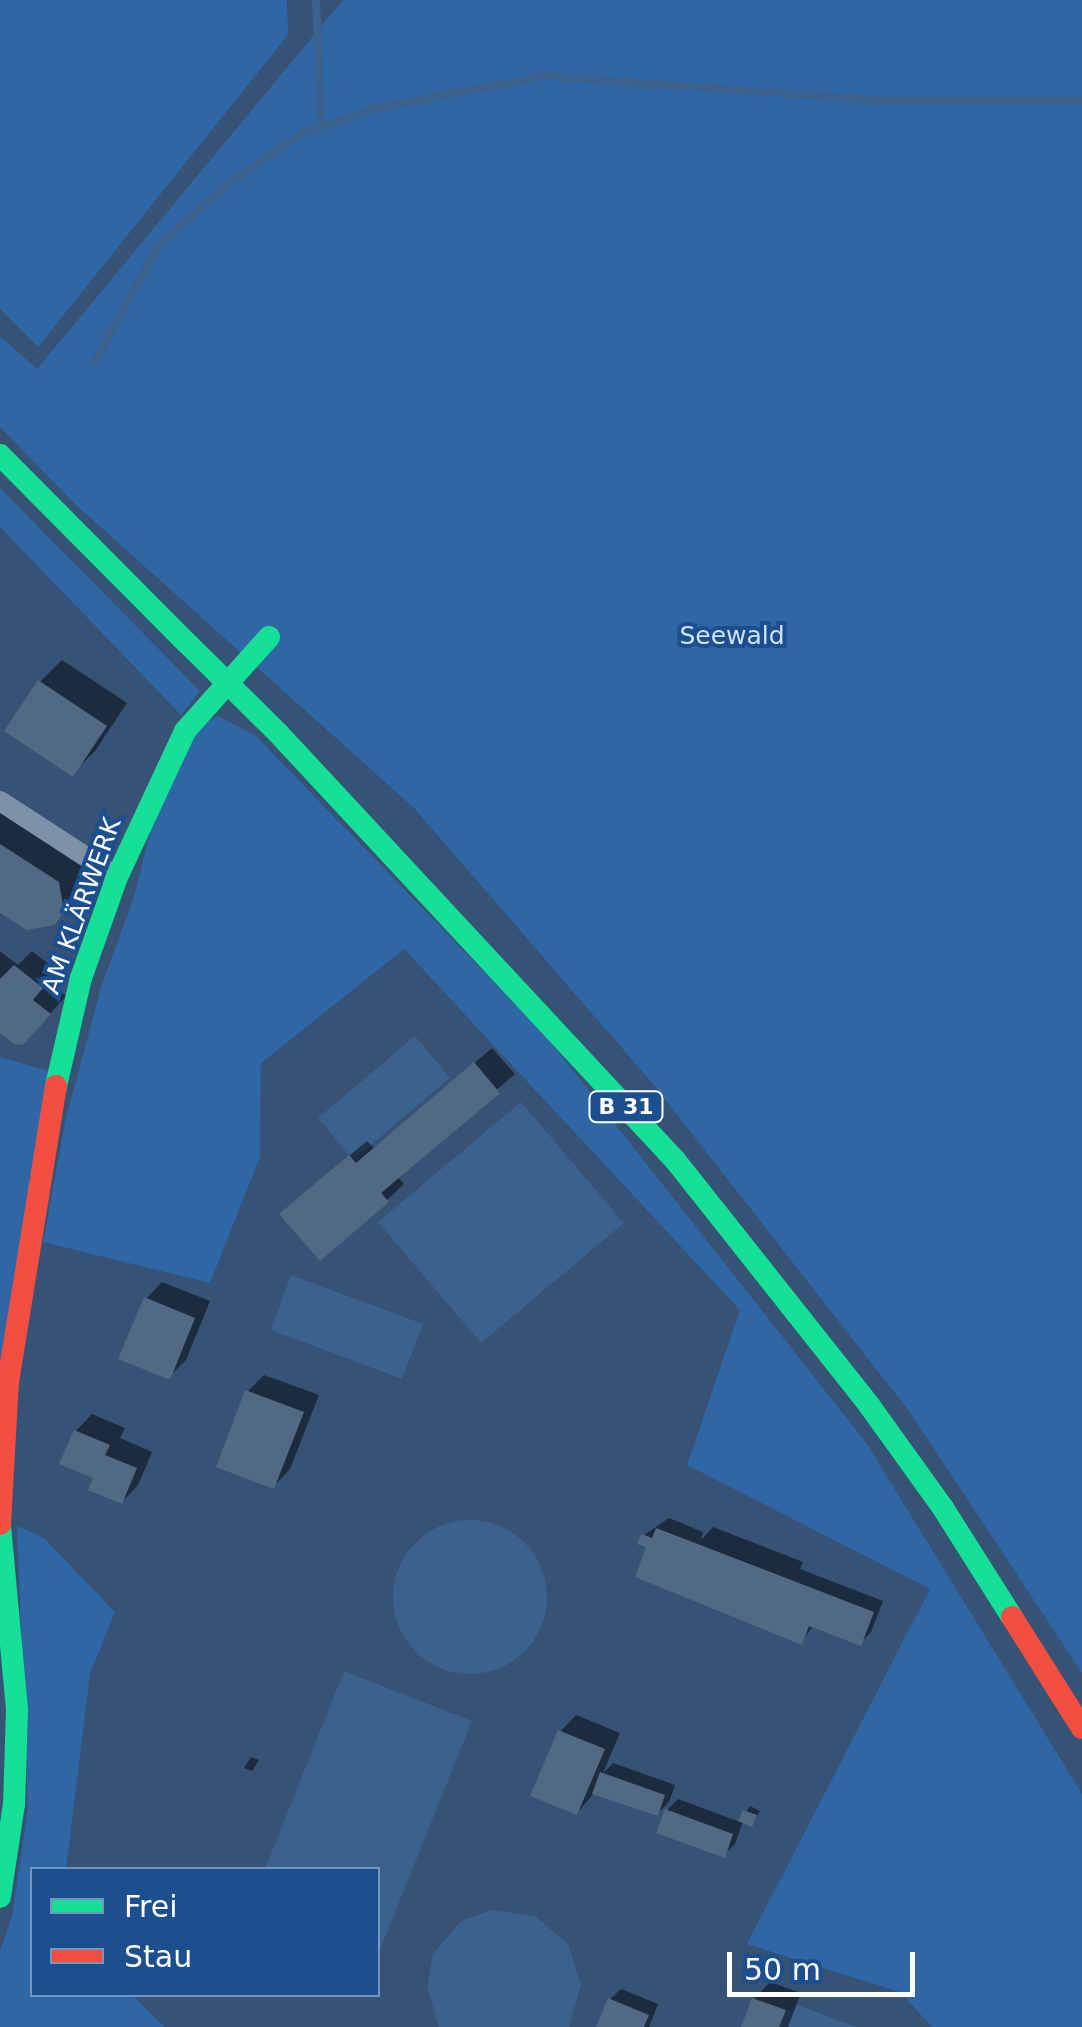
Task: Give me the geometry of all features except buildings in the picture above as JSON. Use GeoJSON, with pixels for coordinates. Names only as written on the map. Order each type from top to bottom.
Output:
{"type":"FeatureCollection","features":[{"type":"Feature","properties":{"kind":"main road","name":"B 31"},"geometry":{"type":"LineString","coordinates":[[0,456],[278,733],[675,1160],[869,1405],[944,1508],[1082,1728]]}},
{"type":"Feature","properties":{"kind":"main road","name":"AM KLÄRWERK"},"geometry":{"type":"LineString","coordinates":[[0,1898],[14,1804],[17,1710],[0,1525],[8,1382],[48,1119],[80,978],[117,877],[184,731],[269,637]]}},
{"type":"Feature","properties":{"kind":"street"},"geometry":{"type":"LineString","coordinates":[[0,800],[117,877]]}},
{"type":"Feature","properties":{"kind":"green space"},"geometry":{"type":"Polygon","coordinates":[[[0,0],[287,0],[288,35],[38,347],[0,309],[0,0]]]}},
{"type":"Feature","properties":{"kind":"green space","name":"Seewald"},"geometry":{"type":"Polygon","coordinates":[[[343,0],[1082,0],[1082,1673],[909,1411],[653,1084],[414,808],[76,505],[0,427],[0,336],[37,369],[343,0]]]}},
{"type":"Feature","properties":{"kind":"green space"},"geometry":{"type":"Polygon","coordinates":[[[0,488],[200,691],[181,715],[0,527],[0,488]]]}},
{"type":"Feature","properties":{"kind":"green space"},"geometry":{"type":"Polygon","coordinates":[[[218,716],[256,736],[545,1035],[867,1444],[1082,1794],[1082,2027],[932,2027],[900,1992],[747,1944],[930,1589],[687,1465],[740,1310],[404,949],[261,1063],[260,1157],[210,1283],[43,1242],[66,1118],[102,984],[133,900],[161,789],[192,731],[218,716]]]}},
{"type":"Feature","properties":{"kind":"green space"},"geometry":{"type":"Polygon","coordinates":[[[0,1057],[52,1072],[0,1418],[0,1057]]]}},
{"type":"Feature","properties":{"kind":"green space"},"geometry":{"type":"Polygon","coordinates":[[[17,1526],[44,1538],[115,1612],[90,1674],[66,1867],[30,1867],[30,1997],[134,1997],[165,2027],[0,2027],[0,1951],[12,1916],[28,1808],[17,1526]]]}},
{"type":"Feature","properties":{"kind":"shaded area"},"geometry":{"type":"Polygon","coordinates":[[[415,1036],[450,1078],[353,1160],[318,1118],[415,1036]]]}},
{"type":"Feature","properties":{"kind":"shaded area"},"geometry":{"type":"Polygon","coordinates":[[[521,1102],[624,1223],[481,1343],[378,1222],[521,1102]]]}},
{"type":"Feature","properties":{"kind":"shaded area"},"geometry":{"type":"Polygon","coordinates":[[[291,1275],[423,1324],[402,1379],[271,1330],[291,1275]]]}},
{"type":"Feature","properties":{"kind":"shaded area"},"geometry":{"type":"Polygon","coordinates":[[[470,1520],[499,1526],[524,1543],[541,1568],[547,1597],[541,1626],[524,1651],[499,1668],[470,1674],[441,1668],[416,1651],[399,1626],[393,1597],[399,1568],[416,1543],[441,1526],[470,1520]]]}},
{"type":"Feature","properties":{"kind":"shaded area"},"geometry":{"type":"Polygon","coordinates":[[[344,1671],[472,1721],[380,1950],[380,1867],[266,1867],[344,1671]]]}},
{"type":"Feature","properties":{"kind":"shaded area"},"geometry":{"type":"Polygon","coordinates":[[[492,1910],[535,1916],[568,1944],[581,1985],[569,2027],[439,2027],[427,1987],[433,1954],[461,1921],[492,1910]]]}},
{"type":"Feature","properties":{"kind":"shaded area"},"geometry":{"type":"Polygon","coordinates":[[[795,2004],[856,2027],[779,2027],[786,2010],[792,2012],[795,2004]]]}},
{"type":"Feature","properties":{"kind":"waterway"},"geometry":{"type":"LineString","coordinates":[[316,0],[321,127]]}},
{"type":"Feature","properties":{"kind":"waterway"},"geometry":{"type":"LineString","coordinates":[[94,363],[158,245],[229,183],[302,133],[378,108],[543,76],[876,100],[1082,100]]}},
{"type":"Feature","properties":{"kind":"traffic: fast"},"geometry":{"type":"LineString","coordinates":[[0,455],[187,643]]}},
{"type":"Feature","properties":{"kind":"traffic: fast"},"geometry":{"type":"LineString","coordinates":[[56,1086],[81,978],[117,877],[185,731],[269,637]]}},
{"type":"Feature","properties":{"kind":"traffic: fast"},"geometry":{"type":"LineString","coordinates":[[187,643],[278,733]]}},
{"type":"Feature","properties":{"kind":"traffic: fast"},"geometry":{"type":"LineString","coordinates":[[278,733],[675,1160],[869,1405],[943,1508],[1012,1617]]}},
{"type":"Feature","properties":{"kind":"traffic: fast"},"geometry":{"type":"LineString","coordinates":[[0,1526],[17,1710],[14,1804],[0,1897]]}},
{"type":"Feature","properties":{"kind":"traffic: jam"},"geometry":{"type":"LineString","coordinates":[[0,1524],[8,1382],[56,1086]]}},
{"type":"Feature","properties":{"kind":"traffic: jam"},"geometry":{"type":"LineString","coordinates":[[1012,1617],[1082,1728]]}}]}
